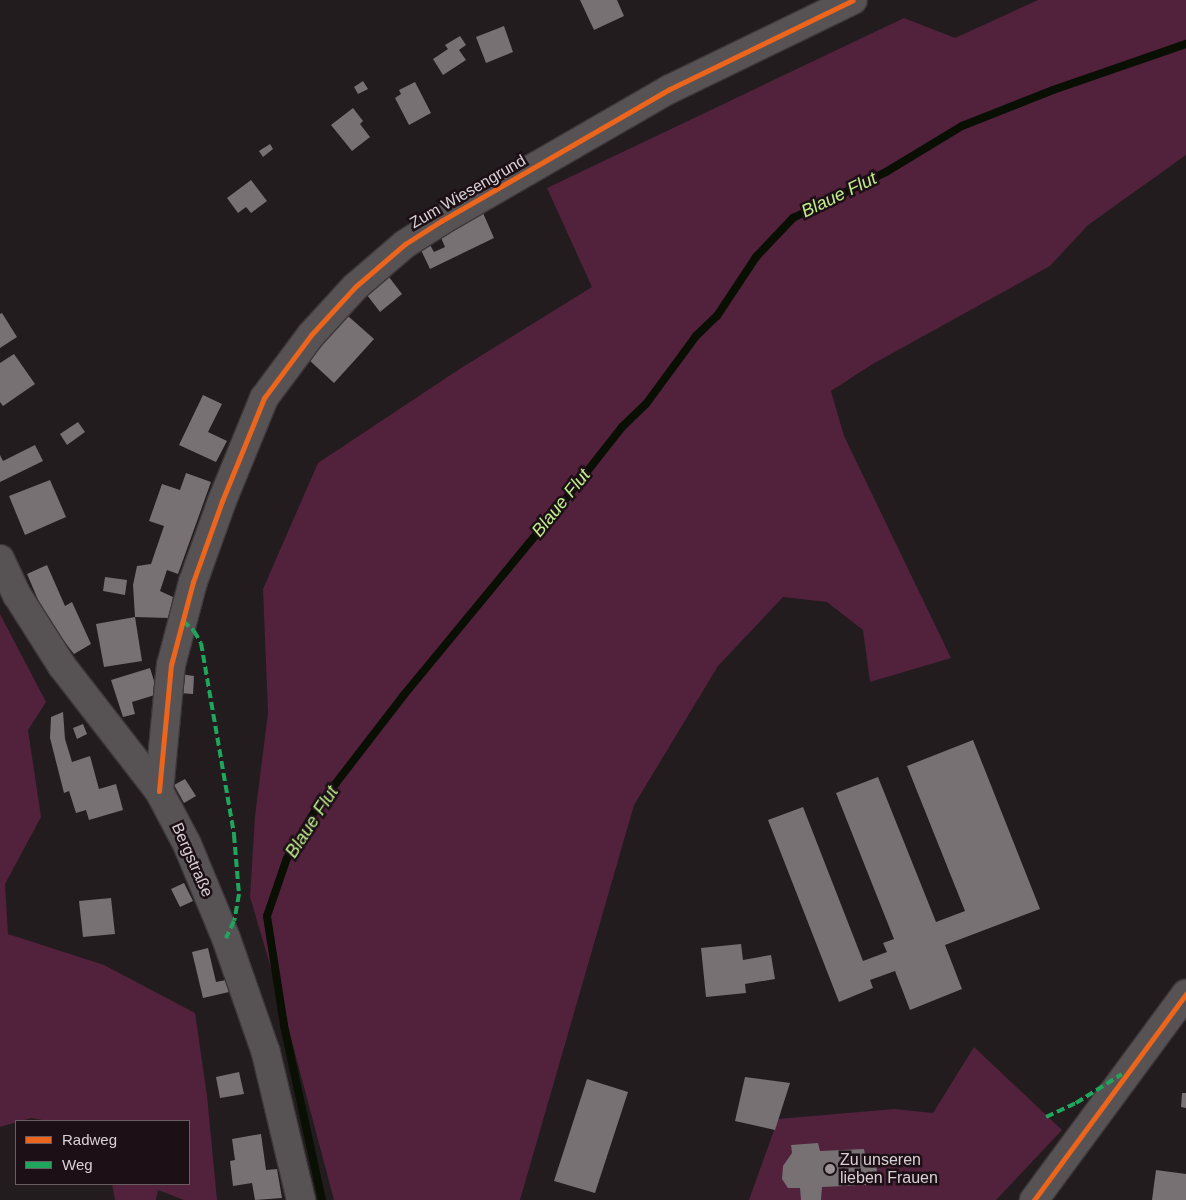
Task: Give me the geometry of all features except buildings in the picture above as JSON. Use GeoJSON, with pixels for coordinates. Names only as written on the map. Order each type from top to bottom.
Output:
{"type":"FeatureCollection","features":[{"type":"Feature","properties":{"kind":"street","name":"Zum Wiesengrund"},"geometry":{"type":"LineString","coordinates":[[159,791],[171,665],[193,582],[222,501],[264,398],[311,334],[362,281],[405,244],[441,221],[670,89],[853,0]]}},
{"type":"Feature","properties":{"kind":"street","name":"Bergstraße"},"geometry":{"type":"LineString","coordinates":[[0,559],[17,595],[62,666],[159,791],[187,844],[226,938],[266,1053],[300,1200]]}},
{"type":"Feature","properties":{"kind":"street"},"geometry":{"type":"LineString","coordinates":[[1034,1200],[1186,994]]}},
{"type":"Feature","properties":{"kind":"shaded area"},"geometry":{"type":"Polygon","coordinates":[[[1038,0],[1186,0],[1186,155],[1088,225],[1050,266],[871,365],[831,391],[844,436],[951,658],[870,682],[863,630],[827,602],[783,597],[718,666],[634,805],[520,1200],[334,1200],[286,1019],[250,897],[255,816],[268,713],[263,589],[318,463],[458,370],[592,287],[547,188],[904,18],[955,38],[1038,0]]]}},
{"type":"Feature","properties":{"kind":"shaded area"},"geometry":{"type":"Polygon","coordinates":[[[0,614],[46,702],[28,730],[41,817],[5,884],[8,934],[104,965],[195,1013],[207,1096],[217,1200],[184,1200],[158,1190],[156,1200],[115,1200],[112,1185],[190,1185],[190,1120],[42,1120],[31,1118],[15,1120],[15,1123],[0,1127],[0,614]]]}},
{"type":"Feature","properties":{"kind":"shaded area"},"geometry":{"type":"Polygon","coordinates":[[[974,1047],[1062,1130],[996,1200],[749,1200],[778,1119],[894,1109],[933,1113],[974,1047]]]}},
{"type":"Feature","properties":{"kind":"waterway","name":"Blaue Flut"},"geometry":{"type":"LineString","coordinates":[[322,1200],[284,1025],[267,916],[287,858],[316,809],[403,696],[567,497],[622,427],[646,404],[696,336],[717,316],[756,257],[793,218],[886,172],[962,126],[1053,90],[1186,44]]}},
{"type":"Feature","properties":{"kind":"marked path"},"geometry":{"type":"LineString","coordinates":[[183,621],[194,631],[201,643],[234,835],[239,894],[234,921],[226,938]]}},
{"type":"Feature","properties":{"kind":"marked path"},"geometry":{"type":"LineString","coordinates":[[1046,1117],[1076,1103],[1122,1074]]}},
{"type":"Feature","properties":{"kind":"cycle path"},"geometry":{"type":"LineString","coordinates":[[159,791],[171,665],[193,582],[222,501],[264,398],[311,335],[355,287],[405,244],[441,221],[670,89],[853,0]]}},
{"type":"Feature","properties":{"kind":"cycle path"},"geometry":{"type":"LineString","coordinates":[[1034,1200],[1186,994]]}},
{"type":"Feature","properties":{"kind":"place","name":"Zu unseren lieben Frauen"},"geometry":{"type":"Point","coordinates":[830,1169]}}]}
